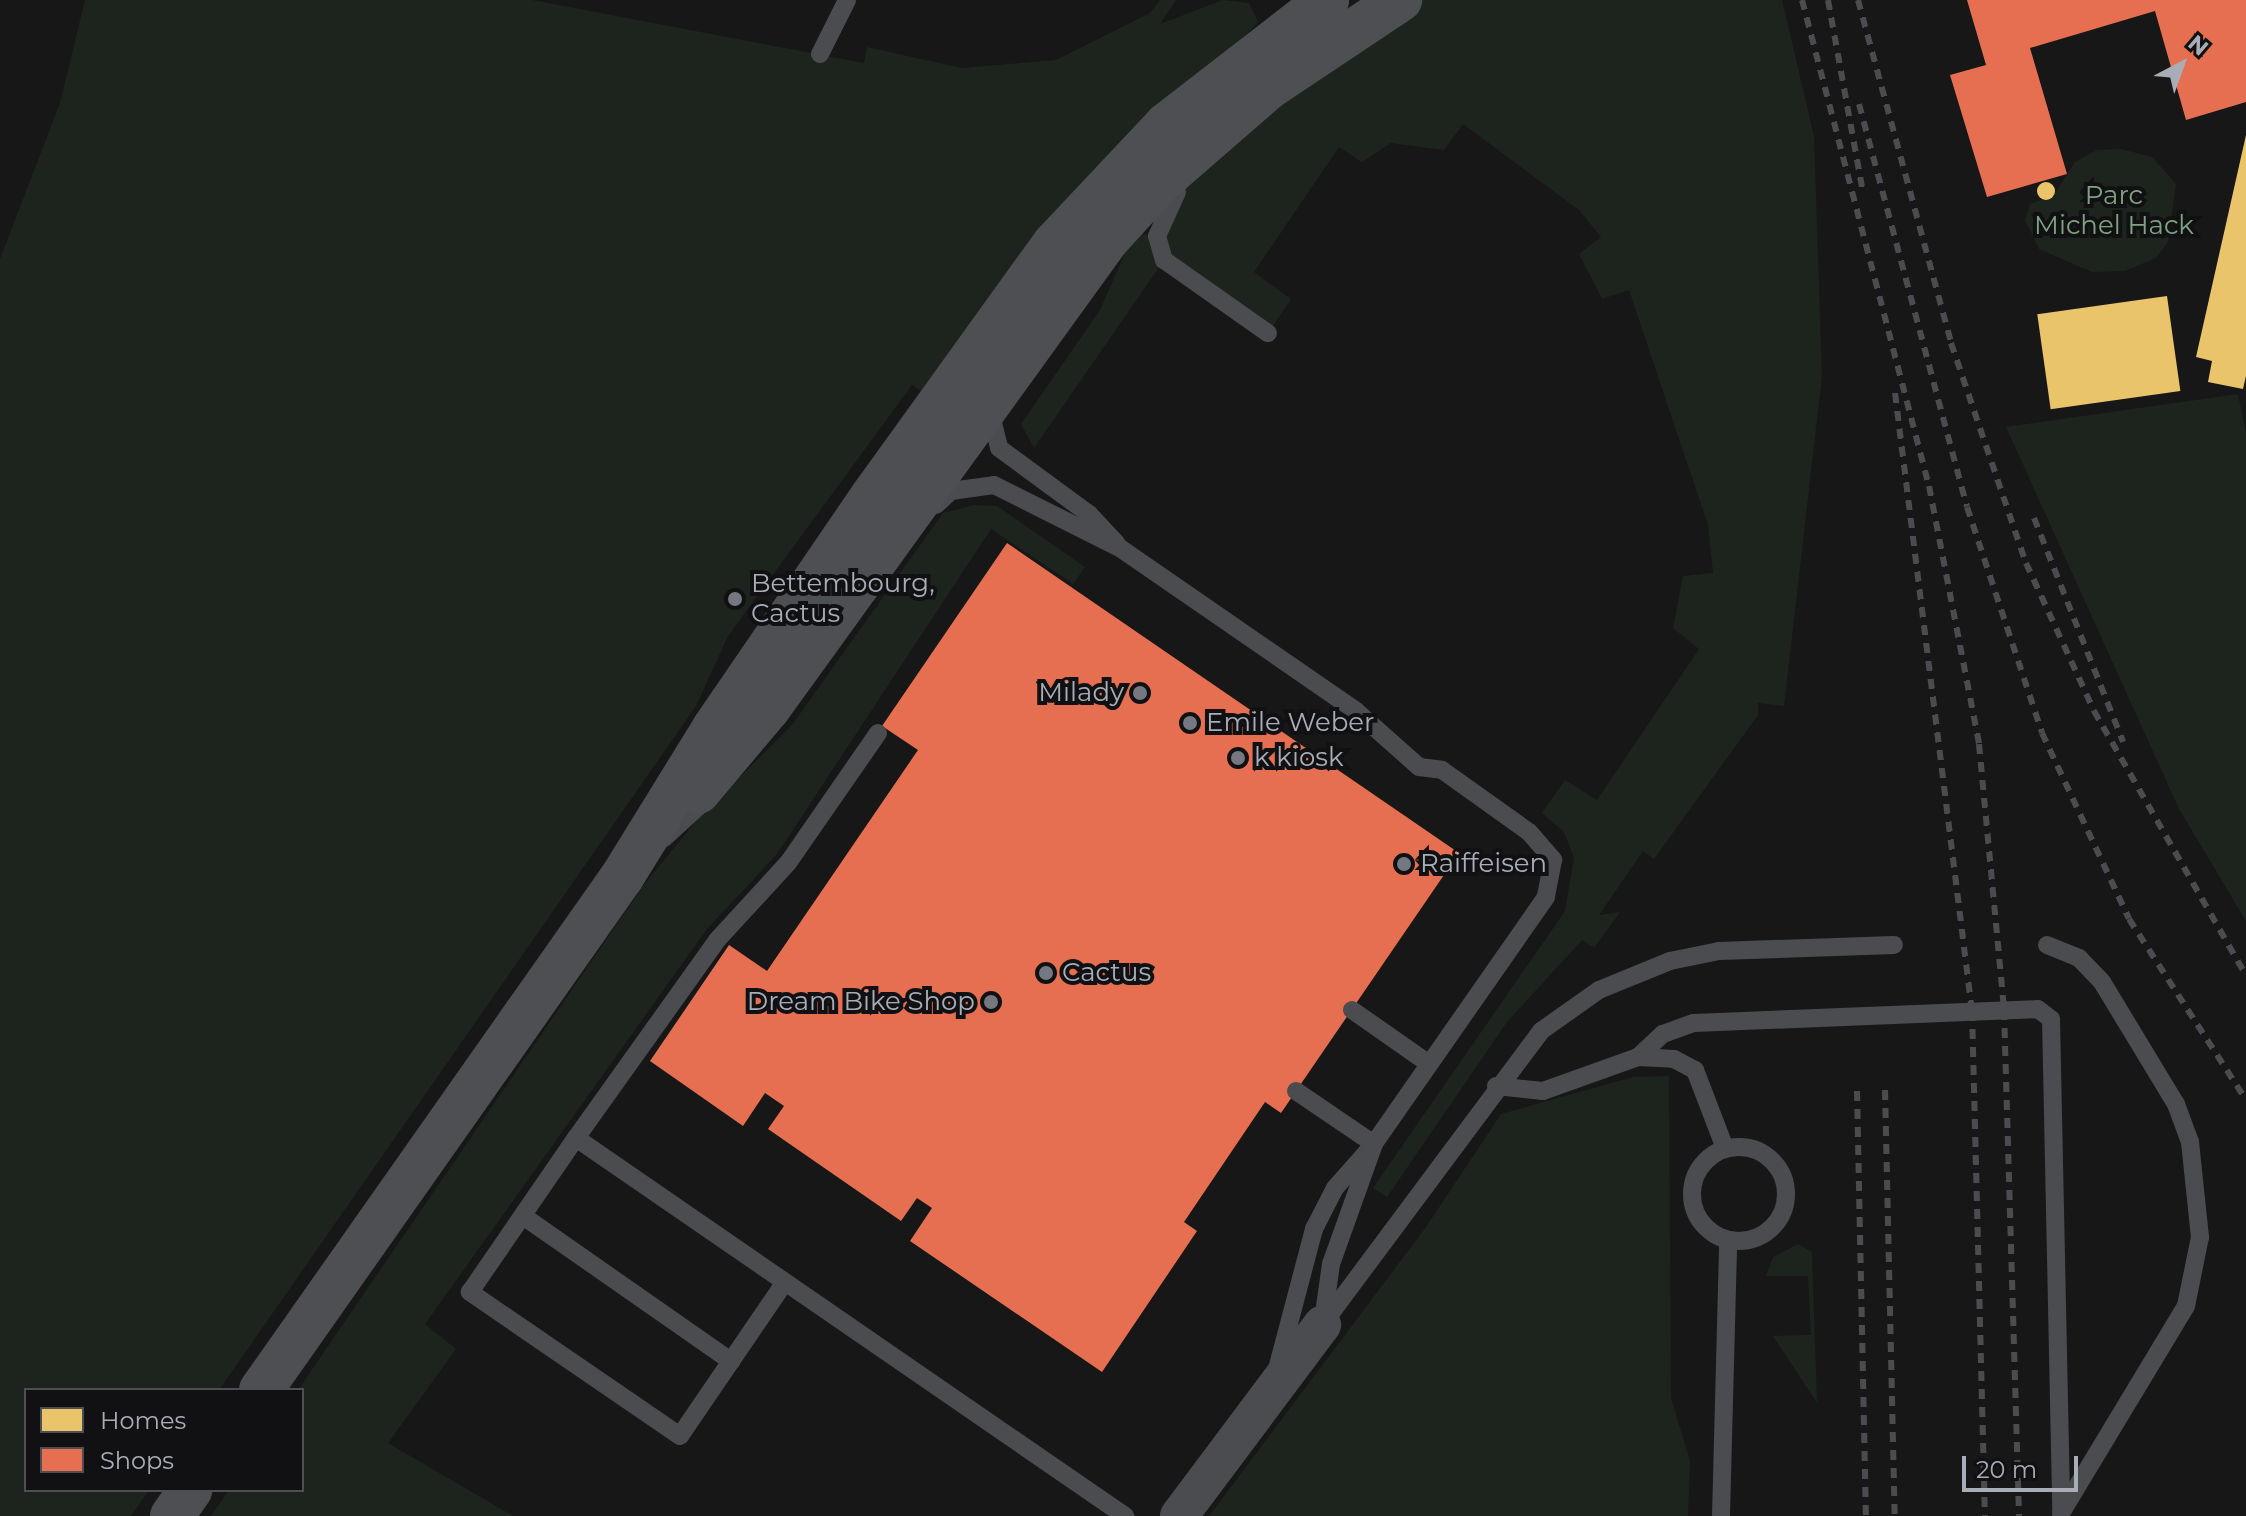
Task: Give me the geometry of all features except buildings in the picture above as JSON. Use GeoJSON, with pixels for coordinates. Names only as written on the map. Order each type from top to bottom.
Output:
{"type":"FeatureCollection","features":[{"type":"Feature","properties":{"kind":"main road"},"geometry":{"type":"LineString","coordinates":[[262,1388],[622,877],[714,728],[920,428],[1054,244],[1166,125],[1327,0]]}},
{"type":"Feature","properties":{"kind":"main road"},"geometry":{"type":"LineString","coordinates":[[622,877],[768,709],[989,395],[1160,182],[1316,54],[1400,0]]}},
{"type":"Feature","properties":{"kind":"main road"},"geometry":{"type":"LineString","coordinates":[[989,395],[1002,341],[1139,173],[1166,125]]}},
{"type":"Feature","properties":{"kind":"main road"},"geometry":{"type":"LineString","coordinates":[[172,1516],[189,1492]]}},
{"type":"Feature","properties":{"kind":"street"},"geometry":{"type":"LineString","coordinates":[[1179,1516],[1322,1325]]}},
{"type":"Feature","properties":{"kind":"lane"},"geometry":{"type":"LineString","coordinates":[[820,54],[847,0]]}},
{"type":"Feature","properties":{"kind":"lane"},"geometry":{"type":"LineString","coordinates":[[1268,333],[1164,260],[1157,236],[1178,191],[1272,108],[1316,54]]}},
{"type":"Feature","properties":{"kind":"lane"},"geometry":{"type":"LineString","coordinates":[[989,395],[999,448],[1089,514],[1120,548]]}},
{"type":"Feature","properties":{"kind":"lane"},"geometry":{"type":"LineString","coordinates":[[622,877],[783,721],[951,491],[994,485],[1015,491],[1120,548],[1356,711],[1419,767],[1442,770],[1544,844],[1553,880],[1374,1144],[1335,1188],[1314,1229],[1271,1395]]}},
{"type":"Feature","properties":{"kind":"lane"},"geometry":{"type":"LineString","coordinates":[[785,1282],[680,1436],[470,1292],[718,939],[788,863],[878,733]]}},
{"type":"Feature","properties":{"kind":"lane"},"geometry":{"type":"LineString","coordinates":[[1322,1325],[1496,1086],[1541,1031],[1599,990],[1670,961],[1719,951],[1894,945]]}},
{"type":"Feature","properties":{"kind":"lane"},"geometry":{"type":"LineString","coordinates":[[1638,1057],[1663,1034],[1694,1023],[2038,1009],[2051,1019],[2061,1513],[2186,1306],[2200,1237],[2190,1142],[2176,1104],[2102,982],[2079,958],[2047,945]]}},
{"type":"Feature","properties":{"kind":"lane"},"geometry":{"type":"LineString","coordinates":[[1352,1010],[1429,1064]]}},
{"type":"Feature","properties":{"kind":"lane"},"geometry":{"type":"LineString","coordinates":[[1496,1086],[1543,1091],[1638,1057],[1674,1059],[1695,1070],[1725,1148]]}},
{"type":"Feature","properties":{"kind":"lane"},"geometry":{"type":"LineString","coordinates":[[1296,1091],[1374,1144]]}},
{"type":"Feature","properties":{"kind":"lane"},"geometry":{"type":"LineString","coordinates":[[576,1138],[1125,1516]]}},
{"type":"Feature","properties":{"kind":"lane"},"geometry":{"type":"LineString","coordinates":[[1322,1325],[1331,1264],[1374,1144]]}},
{"type":"Feature","properties":{"kind":"lane"},"geometry":{"type":"LineString","coordinates":[[1725,1148],[1769,1156],[1787,1199],[1772,1228],[1728,1240],[1702,1223],[1692,1195],[1701,1166],[1725,1148]]}},
{"type":"Feature","properties":{"kind":"lane"},"geometry":{"type":"LineString","coordinates":[[523,1216],[731,1361]]}},
{"type":"Feature","properties":{"kind":"lane"},"geometry":{"type":"LineString","coordinates":[[1721,1516],[1728,1240]]}},
{"type":"Feature","properties":{"kind":"green space"},"geometry":{"type":"Polygon","coordinates":[[[85,0],[532,0],[864,63],[867,47],[962,68],[1056,60],[1150,13],[1160,0],[1176,0],[1160,24],[1223,0],[1249,3],[1258,22],[926,394],[912,385],[728,636],[696,706],[220,1388],[24,1388],[24,1492],[148,1492],[131,1516],[0,1516],[0,259],[60,103],[85,0]]]}},
{"type":"Feature","properties":{"kind":"green space"},"geometry":{"type":"Polygon","coordinates":[[[1397,0],[1782,0],[1814,136],[1822,376],[1784,706],[1758,703],[1758,715],[1654,859],[1643,851],[1599,915],[1620,912],[1594,948],[1582,940],[1507,1022],[1387,1197],[1373,1188],[1565,911],[1574,858],[1564,832],[1542,813],[1565,780],[1597,800],[1699,649],[1673,628],[1683,576],[1713,573],[1708,525],[1629,290],[1602,299],[1579,254],[1601,237],[1579,210],[1463,124],[1444,150],[1391,143],[1362,162],[1339,147],[1254,272],[1291,299],[1268,333],[1164,260],[1034,448],[1021,424],[1100,310],[1134,233],[1157,236],[1178,191],[1397,0]]]}},
{"type":"Feature","properties":{"kind":"green space","name":"Parc Michel Hack"},"geometry":{"type":"Polygon","coordinates":[[[2121,149],[2152,157],[2176,184],[2168,242],[2156,258],[2125,271],[2092,272],[2039,249],[2025,220],[2030,204],[2053,196],[2075,162],[2097,150],[2121,149]]]}},
{"type":"Feature","properties":{"kind":"green space"},"geometry":{"type":"Polygon","coordinates":[[[2238,394],[2246,433],[2246,921],[2179,809],[2006,427],[2238,394]]]}},
{"type":"Feature","properties":{"kind":"green space"},"geometry":{"type":"Polygon","coordinates":[[[974,505],[997,506],[1085,567],[1073,584],[991,529],[777,854],[707,929],[425,1324],[456,1349],[388,1443],[513,1516],[211,1516],[228,1492],[304,1492],[304,1388],[299,1388],[643,886],[697,820],[792,725],[943,513],[974,505]]]}},
{"type":"Feature","properties":{"kind":"green space"},"geometry":{"type":"Polygon","coordinates":[[[1669,1076],[1671,1398],[1690,1461],[1688,1516],[1209,1516],[1426,1227],[1501,1114],[1633,1077],[1669,1076]]]}},
{"type":"Feature","properties":{"kind":"green space"},"geometry":{"type":"Polygon","coordinates":[[[1798,1244],[1812,1252],[1817,1403],[1773,1336],[1811,1335],[1808,1276],[1766,1276],[1773,1257],[1798,1244]]]}},
{"type":"Feature","properties":{"kind":"railway"},"geometry":{"type":"LineString","coordinates":[[1802,0],[1929,486],[1979,744],[2004,1010],[2019,1516]]}},
{"type":"Feature","properties":{"kind":"railway"},"geometry":{"type":"LineString","coordinates":[[1828,0],[1863,192]]}},
{"type":"Feature","properties":{"kind":"railway"},"geometry":{"type":"LineString","coordinates":[[1858,0],[1951,343],[2026,563],[2094,711],[2246,975]]}},
{"type":"Feature","properties":{"kind":"railway"},"geometry":{"type":"LineString","coordinates":[[1859,104],[1967,507],[2042,733],[2129,919],[2246,1100]]}},
{"type":"Feature","properties":{"kind":"railway"},"geometry":{"type":"LineString","coordinates":[[1895,393],[1972,1011],[1985,1516]]}},
{"type":"Feature","properties":{"kind":"railway"},"geometry":{"type":"LineString","coordinates":[[2034,518],[2123,742]]}},
{"type":"Feature","properties":{"kind":"railway"},"geometry":{"type":"LineString","coordinates":[[1885,1090],[1895,1516]]}},
{"type":"Feature","properties":{"kind":"railway"},"geometry":{"type":"LineString","coordinates":[[1857,1091],[1866,1516]]}},
{"type":"Feature","properties":{"kind":"place","name":"Bettembourg, Cactus"},"geometry":{"type":"Point","coordinates":[735,599]}},
{"type":"Feature","properties":{"kind":"place","name":"Milady"},"geometry":{"type":"Point","coordinates":[1140,693]}},
{"type":"Feature","properties":{"kind":"place","name":"Emile Weber"},"geometry":{"type":"Point","coordinates":[1190,723]}},
{"type":"Feature","properties":{"kind":"place","name":"k kiosk"},"geometry":{"type":"Point","coordinates":[1238,758]}},
{"type":"Feature","properties":{"kind":"place","name":"Raiffeisen"},"geometry":{"type":"Point","coordinates":[1404,864]}},
{"type":"Feature","properties":{"kind":"place","name":"Cactus"},"geometry":{"type":"Point","coordinates":[1046,973]}},
{"type":"Feature","properties":{"kind":"place","name":"Dream Bike Shop"},"geometry":{"type":"Point","coordinates":[991,1002]}}]}
